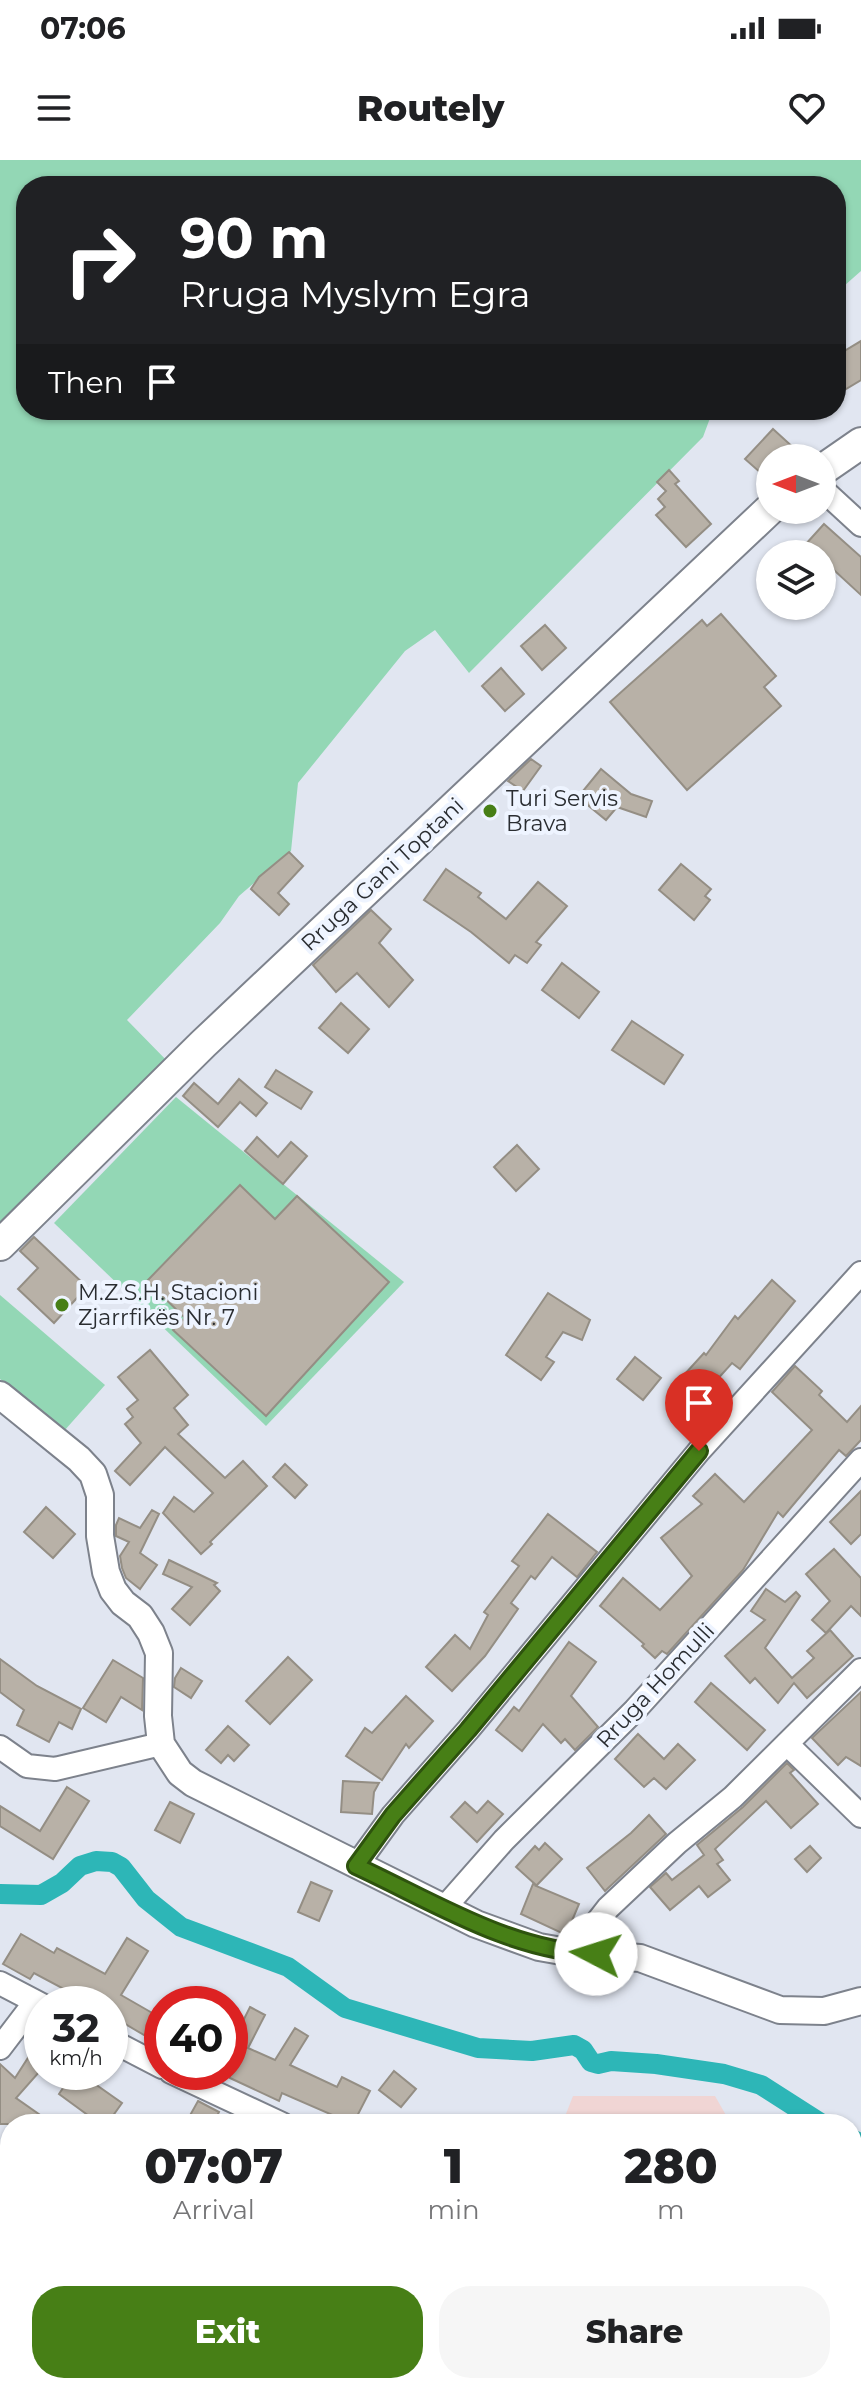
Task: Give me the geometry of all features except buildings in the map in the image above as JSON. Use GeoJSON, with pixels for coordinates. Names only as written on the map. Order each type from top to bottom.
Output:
{"type":"FeatureCollection","features":[{"type":"Feature","properties":{"kind":"main road"},"geometry":{"type":"LineString","coordinates":[[836,460],[861,443]]}},
{"type":"Feature","properties":{"kind":"main road","name":"Rruga Gani Toptani"},"geometry":{"type":"LineString","coordinates":[[0,1245],[203,1044],[756,522]]}},
{"type":"Feature","properties":{"kind":"street"},"geometry":{"type":"LineString","coordinates":[[836,502],[861,525]]}},
{"type":"Feature","properties":{"kind":"street"},"geometry":{"type":"LineString","coordinates":[[356,1866],[393,1815],[468,1730],[699,1451],[861,1273]]}},
{"type":"Feature","properties":{"kind":"street"},"geometry":{"type":"LineString","coordinates":[[0,1395],[93,1474],[100,1495],[100,1536],[106,1572],[113,1590],[146,1624],[159,1653],[161,1744],[180,1773],[193,1783],[476,1924],[539,1947],[573,1953],[619,1955],[660,1963],[780,2010],[824,2011],[861,2001]]}},
{"type":"Feature","properties":{"kind":"street","name":"Rruga Homulli"},"geometry":{"type":"LineString","coordinates":[[445,1907],[504,1840],[635,1710],[861,1460]]}},
{"type":"Feature","properties":{"kind":"street"},"geometry":{"type":"LineString","coordinates":[[573,1953],[608,1908],[677,1843],[733,1797],[861,1670]]}},
{"type":"Feature","properties":{"kind":"street"},"geometry":{"type":"LineString","coordinates":[[0,1747],[27,1766],[47,1769],[161,1744]]}},
{"type":"Feature","properties":{"kind":"street"},"geometry":{"type":"LineString","coordinates":[[787,1744],[861,1816]]}},
{"type":"Feature","properties":{"kind":"street"},"geometry":{"type":"LineString","coordinates":[[0,1983],[24,1996]]}},
{"type":"Feature","properties":{"kind":"street"},"geometry":{"type":"LineString","coordinates":[[0,2048],[24,2020]]}},
{"type":"Feature","properties":{"kind":"street"},"geometry":{"type":"LineString","coordinates":[[209,2090],[261,2114]]}},
{"type":"Feature","properties":{"kind":"shaded area"},"geometry":{"type":"Polygon","coordinates":[[[573,2096],[715,2096],[725,2114],[566,2114],[573,2096]]]}},
{"type":"Feature","properties":{"kind":"green space"},"geometry":{"type":"Polygon","coordinates":[[[0,160],[861,160],[861,271],[846,284],[846,176],[16,176],[16,420],[709,420],[703,437],[469,673],[435,630],[405,651],[298,783],[291,851],[239,896],[220,923],[127,1020],[172,1066],[0,1232],[0,160]]]}},
{"type":"Feature","properties":{"kind":"green space"},"geometry":{"type":"Polygon","coordinates":[[[176,1097],[404,1282],[266,1426],[54,1223],[176,1097]]]}},
{"type":"Feature","properties":{"kind":"green space"},"geometry":{"type":"Polygon","coordinates":[[[0,1295],[105,1385],[64,1431],[0,1379],[0,1295]]]}},
{"type":"Feature","properties":{"kind":"waterway"},"geometry":{"type":"LineString","coordinates":[[0,1894],[41,1895],[62,1883],[80,1866],[96,1861],[112,1862],[121,1867],[146,1899],[181,1927],[288,1967],[345,2008],[478,2048],[532,2051],[574,2045],[583,2050],[591,2062],[598,2064],[611,2061],[656,2064],[724,2074],[761,2085],[806,2114]]}},
{"type":"Feature","properties":{"kind":"place","name":"Turi Servis Brava"},"geometry":{"type":"Point","coordinates":[490,811]}},
{"type":"Feature","properties":{"kind":"place","name":"M.Z.S.H. Stacioni Zjarrfikës Nr. 7"},"geometry":{"type":"Point","coordinates":[62,1305]}},
{"type":"Feature","properties":{"kind":"route"},"geometry":{"type":"LineString","coordinates":[[596,1954],[539,1947],[507,1936],[356,1866],[393,1815],[468,1730],[699,1451]]}}]}
